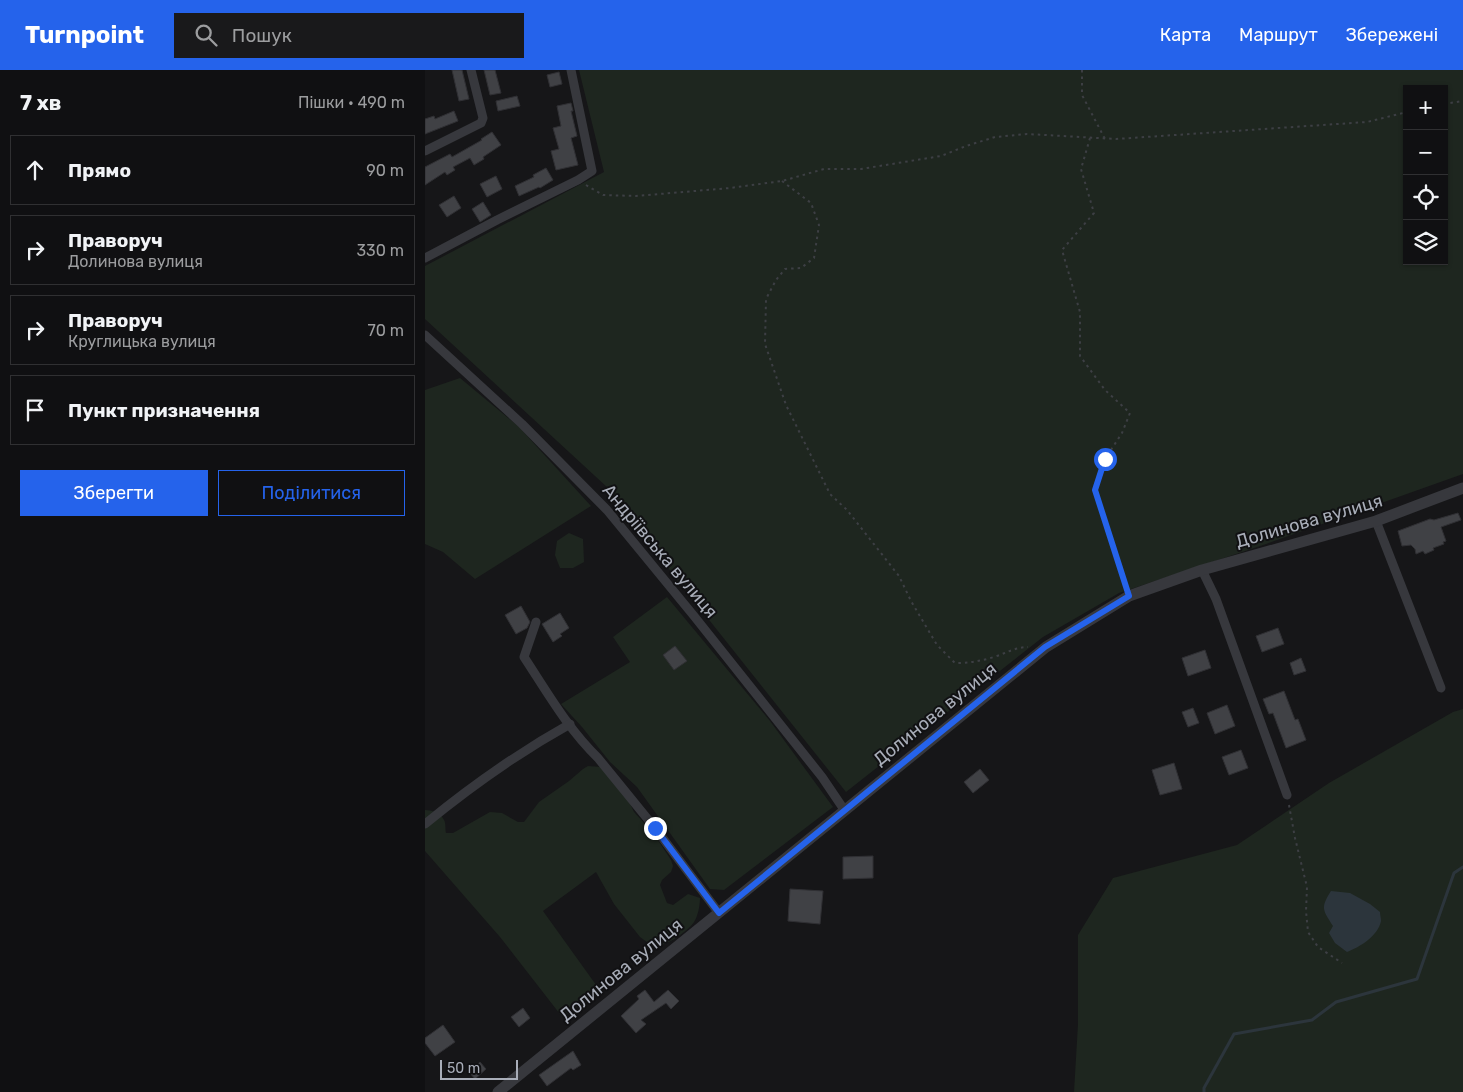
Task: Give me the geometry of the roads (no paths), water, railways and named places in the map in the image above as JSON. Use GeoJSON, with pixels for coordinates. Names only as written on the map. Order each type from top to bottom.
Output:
{"type":"FeatureCollection","features":[{"type":"Feature","properties":{"kind":"street"},"geometry":{"type":"LineString","coordinates":[[425,151],[481,123],[483,118],[471,70]]}},
{"type":"Feature","properties":{"kind":"street"},"geometry":{"type":"LineString","coordinates":[[425,258],[578,180],[592,171],[571,70]]}},
{"type":"Feature","properties":{"kind":"street","name":"Андріївська вулиця"},"geometry":{"type":"LineString","coordinates":[[425,334],[522,424],[607,510],[822,777],[845,810]]}},
{"type":"Feature","properties":{"kind":"street","name":"Долинова вулиця"},"geometry":{"type":"LineString","coordinates":[[499,1092],[1045,647],[1129,596],[1202,570],[1376,521],[1463,488]]}},
{"type":"Feature","properties":{"kind":"street"},"geometry":{"type":"LineString","coordinates":[[1376,521],[1441,688]]}},
{"type":"Feature","properties":{"kind":"street"},"geometry":{"type":"LineString","coordinates":[[1202,570],[1215,599],[1287,795]]}},
{"type":"Feature","properties":{"kind":"street"},"geometry":{"type":"LineString","coordinates":[[536,622],[524,657],[570,724],[655,828],[719,913]]}},
{"type":"Feature","properties":{"kind":"street"},"geometry":{"type":"LineString","coordinates":[[425,824],[456,799],[535,744],[570,724]]}},
{"type":"Feature","properties":{"kind":"waterway"},"geometry":{"type":"LineString","coordinates":[[1204,1092],[1204,1088],[1234,1034],[1312,1020],[1336,1002],[1417,979],[1454,873],[1463,867]]}}]}
